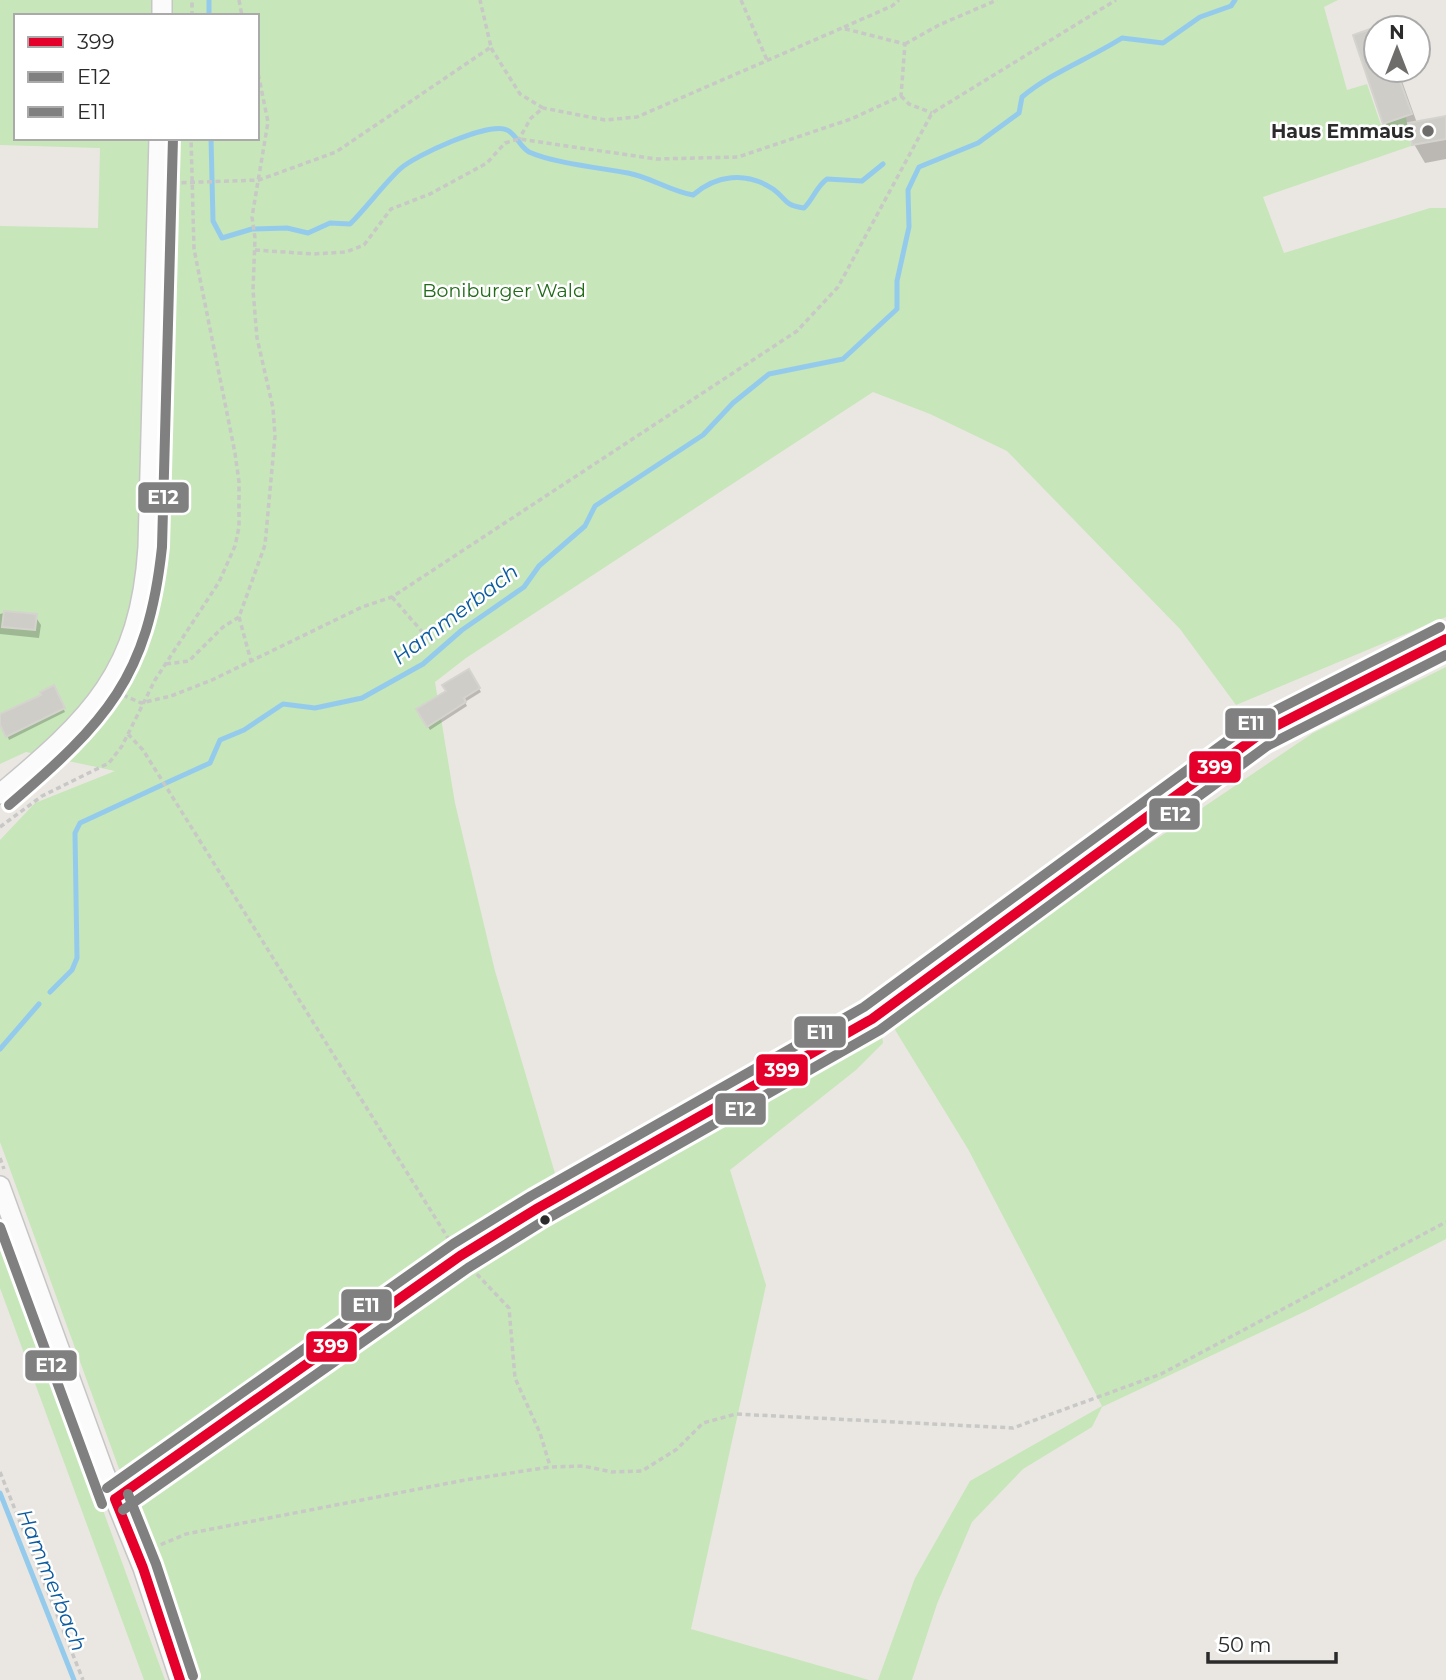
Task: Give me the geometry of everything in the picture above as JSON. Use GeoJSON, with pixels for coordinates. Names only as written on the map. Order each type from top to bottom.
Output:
{"type":"FeatureCollection","features":[{"type":"Feature","properties":{"kind":"street"},"geometry":{"type":"LineString","coordinates":[[0,794],[47,756],[84,719],[119,665],[142,604],[148,547],[159,140]]}},
{"type":"Feature","properties":{"kind":"street"},"geometry":{"type":"LineString","coordinates":[[115,1499],[283,1378],[460,1256],[562,1194],[872,1018],[1260,734],[1446,639]]}},
{"type":"Feature","properties":{"kind":"street"},"geometry":{"type":"LineString","coordinates":[[0,1186],[143,1568],[180,1680]]}},
{"type":"Feature","properties":{"kind":"path"},"geometry":{"type":"LineString","coordinates":[[480,0],[491,47],[520,94],[543,108],[605,120],[637,117],[892,6],[899,0]]}},
{"type":"Feature","properties":{"kind":"path"},"geometry":{"type":"LineString","coordinates":[[741,0],[767,60]]}},
{"type":"Feature","properties":{"kind":"path"},"geometry":{"type":"LineString","coordinates":[[842,28],[905,44],[939,25],[997,0]]}},
{"type":"Feature","properties":{"kind":"path"},"geometry":{"type":"LineString","coordinates":[[141,703],[171,696],[362,607],[392,597],[797,331],[838,288],[932,113],[1116,0]]}},
{"type":"Feature","properties":{"kind":"path"},"geometry":{"type":"LineString","coordinates":[[905,44],[901,96],[909,104],[932,113]]}},
{"type":"Feature","properties":{"kind":"path"},"geometry":{"type":"LineString","coordinates":[[190,184],[259,180],[336,152],[491,47]]}},
{"type":"Feature","properties":{"kind":"path"},"geometry":{"type":"LineString","coordinates":[[251,661],[239,617],[265,545],[274,468],[273,408],[257,338],[253,290],[255,238],[252,217],[268,122],[259,78]]}},
{"type":"Feature","properties":{"kind":"path"},"geometry":{"type":"LineString","coordinates":[[254,250],[313,254],[346,252],[364,245],[391,209],[430,194],[487,163],[505,143],[519,139],[656,159],[738,157],[851,119],[901,96]]}},
{"type":"Feature","properties":{"kind":"path"},"geometry":{"type":"LineString","coordinates":[[519,139],[530,118],[543,108]]}},
{"type":"Feature","properties":{"kind":"path"},"geometry":{"type":"LineString","coordinates":[[0,827],[42,796],[109,763],[128,734],[141,703],[200,615],[235,546],[240,503],[235,453],[194,249],[190,184],[191,140]]}},
{"type":"Feature","properties":{"kind":"path"},"geometry":{"type":"LineString","coordinates":[[392,597],[431,642]]}},
{"type":"Feature","properties":{"kind":"path"},"geometry":{"type":"LineString","coordinates":[[166,664],[189,661],[223,627],[239,617]]}},
{"type":"Feature","properties":{"kind":"path"},"geometry":{"type":"LineString","coordinates":[[128,734],[143,750],[401,1168],[460,1256],[509,1308],[515,1378],[540,1433],[550,1467]]}},
{"type":"Feature","properties":{"kind":"path"},"geometry":{"type":"LineString","coordinates":[[151,1549],[187,1534],[465,1480],[550,1467],[583,1465],[612,1472],[642,1472],[677,1449],[704,1423],[736,1414],[1013,1428],[1161,1374],[1446,1222]]}},
{"type":"Feature","properties":{"kind":"path"},"geometry":{"type":"LineString","coordinates":[[0,1472],[83,1680]]}},
{"type":"Feature","properties":{"kind":"green space","name":"Boniburger Wald"},"geometry":{"type":"Polygon","coordinates":[[[0,0],[1338,0],[1324,7],[1347,90],[1367,84],[1381,125],[1406,117],[1411,146],[1263,197],[1284,253],[1430,208],[1446,208],[1446,617],[1236,705],[1180,629],[1007,451],[930,414],[873,392],[466,658],[435,682],[455,803],[495,971],[562,1197],[881,1027],[883,1043],[856,1070],[730,1170],[766,1285],[691,1629],[869,1680],[196,1680],[0,1142],[0,840],[35,803],[115,771],[26,752],[0,764],[0,226],[98,228],[100,148],[0,145],[0,0]]]}},
{"type":"Feature","properties":{"kind":"green space"},"geometry":{"type":"Polygon","coordinates":[[[1446,667],[1446,1239],[1308,1310],[1102,1407],[1092,1427],[1023,1469],[972,1522],[937,1604],[912,1680],[878,1680],[915,1578],[970,1481],[1102,1406],[968,1149],[889,1020],[1313,733],[1446,667]]]}},
{"type":"Feature","properties":{"kind":"green space"},"geometry":{"type":"Polygon","coordinates":[[[0,1228],[165,1680],[144,1680],[0,1288],[0,1228]]]}},
{"type":"Feature","properties":{"kind":"building"},"geometry":{"type":"Polygon","coordinates":[[[1362,32],[1362,62],[1353,35],[1362,32]]]}},
{"type":"Feature","properties":{"kind":"building"},"geometry":{"type":"Polygon","coordinates":[[[1370,84],[1401,84],[1412,114],[1383,124],[1370,84]]]}},
{"type":"Feature","properties":{"kind":"building","name":"Haus Emmaus"},"geometry":{"type":"Polygon","coordinates":[[[1446,116],[1446,139],[1412,145],[1408,123],[1446,116]]]}},
{"type":"Feature","properties":{"kind":"building"},"geometry":{"type":"Polygon","coordinates":[[[4,611],[37,614],[35,630],[2,627],[4,611]]]}},
{"type":"Feature","properties":{"kind":"building"},"geometry":{"type":"Polygon","coordinates":[[[469,669],[480,688],[464,698],[466,702],[427,727],[416,709],[446,691],[442,685],[469,669]]]}},
{"type":"Feature","properties":{"kind":"building"},"geometry":{"type":"Polygon","coordinates":[[[54,685],[65,708],[6,737],[0,725],[0,714],[41,695],[40,692],[54,685]]]}},
{"type":"Feature","properties":{"kind":"waterway"},"geometry":{"type":"LineString","coordinates":[[209,0],[209,14]]}},
{"type":"Feature","properties":{"kind":"waterway","name":"Hammerbach"},"geometry":{"type":"LineString","coordinates":[[166,783],[210,763],[220,740],[244,730],[283,704],[315,708],[362,698],[423,664],[462,630],[524,587],[539,566],[585,526],[595,506],[703,435],[733,403],[769,374],[843,359],[897,309],[897,281],[909,227],[908,190],[919,167],[978,143],[1019,113],[1022,97],[1034,88],[1122,38],[1163,43],[1200,17],[1231,6],[1235,0]]}},
{"type":"Feature","properties":{"kind":"waterway"},"geometry":{"type":"LineString","coordinates":[[211,140],[213,221],[222,238],[252,229],[287,228],[308,233],[330,223],[350,224],[408,163],[452,141],[485,130],[507,130],[529,152],[551,159],[636,175],[693,195],[721,180],[752,180],[773,189],[789,204],[804,208],[827,179],[862,181],[883,164]]}},
{"type":"Feature","properties":{"kind":"waterway","name":"Hammerbach"},"geometry":{"type":"LineString","coordinates":[[50,992],[72,970],[77,958],[75,833],[80,823],[162,785]]}},
{"type":"Feature","properties":{"kind":"waterway","name":"Hammerbach"},"geometry":{"type":"LineString","coordinates":[[0,1049],[39,1004]]}},
{"type":"Feature","properties":{"kind":"waterway","name":"Hammerbach"},"geometry":{"type":"LineString","coordinates":[[0,1493],[74,1680]]}},
{"type":"Feature","properties":{"kind":"transit line","name":"E12"},"geometry":{"type":"LineString","coordinates":[[9,805],[72,748],[96,721],[117,694],[146,631],[162,547],[173,140]]}},
{"type":"Feature","properties":{"kind":"transit line","name":"E11"},"geometry":{"type":"LineString","coordinates":[[107,1488],[453,1244],[531,1196],[864,1007],[1253,722],[1440,627]]}},
{"type":"Feature","properties":{"kind":"transit line","name":"399"},"geometry":{"type":"LineString","coordinates":[[115,1499],[460,1256],[538,1208],[872,1019],[1260,734],[1446,639]]}},
{"type":"Feature","properties":{"kind":"transit line","name":"E12"},"geometry":{"type":"LineString","coordinates":[[123,1510],[468,1268],[545,1220],[880,1030],[1267,746],[1446,655]]}},
{"type":"Feature","properties":{"kind":"transit line","name":"E12"},"geometry":{"type":"LineString","coordinates":[[0,1227],[102,1504]]}},
{"type":"Feature","properties":{"kind":"transit line","name":"E11"},"geometry":{"type":"LineString","coordinates":[[128,1494],[156,1564],[193,1676]]}},
{"type":"Feature","properties":{"kind":"transit line","name":"399"},"geometry":{"type":"LineString","coordinates":[[115,1499],[143,1568],[180,1680]]}},
{"type":"Feature","properties":{"kind":"place","name":"Haus Emmaus"},"geometry":{"type":"Point","coordinates":[1428,131]}}]}
